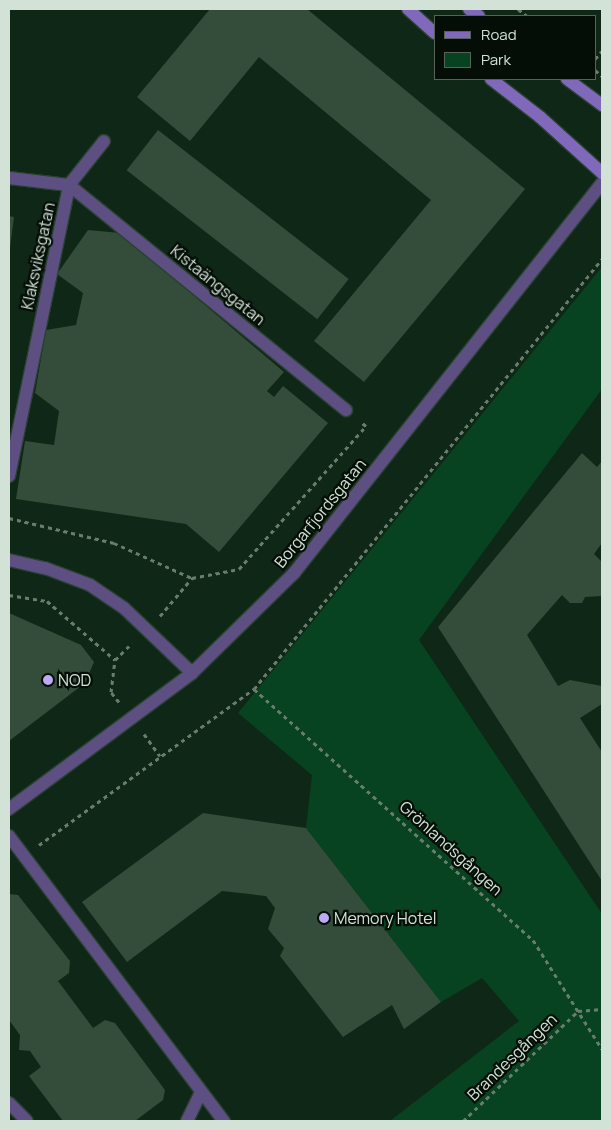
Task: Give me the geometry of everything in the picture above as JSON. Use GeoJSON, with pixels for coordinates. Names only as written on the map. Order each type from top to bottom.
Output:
{"type":"FeatureCollection","features":[{"type":"Feature","properties":{"kind":"street"},"geometry":{"type":"LineString","coordinates":[[408,9],[434,32]]}},
{"type":"Feature","properties":{"kind":"street"},"geometry":{"type":"LineString","coordinates":[[492,80],[540,117],[602,173]]}},
{"type":"Feature","properties":{"kind":"street"},"geometry":{"type":"LineString","coordinates":[[567,80],[602,105]]}},
{"type":"Feature","properties":{"kind":"street","name":"Klaksviksgatan"},"geometry":{"type":"LineString","coordinates":[[9,476],[69,185],[104,141]]}},
{"type":"Feature","properties":{"kind":"street"},"geometry":{"type":"LineString","coordinates":[[9,178],[69,185]]}},
{"type":"Feature","properties":{"kind":"street","name":"Borgarfjordsgatan"},"geometry":{"type":"LineString","coordinates":[[9,809],[192,673],[294,573],[602,184]]}},
{"type":"Feature","properties":{"kind":"street","name":"Kistaängsgatan"},"geometry":{"type":"LineString","coordinates":[[69,185],[346,410]]}},
{"type":"Feature","properties":{"kind":"street"},"geometry":{"type":"LineString","coordinates":[[9,560],[45,568],[90,585],[124,608],[192,673]]}},
{"type":"Feature","properties":{"kind":"street"},"geometry":{"type":"LineString","coordinates":[[9,836],[224,1121]]}},
{"type":"Feature","properties":{"kind":"street"},"geometry":{"type":"LineString","coordinates":[[187,1121],[201,1092]]}},
{"type":"Feature","properties":{"kind":"street"},"geometry":{"type":"LineString","coordinates":[[9,1102],[27,1121]]}},
{"type":"Feature","properties":{"kind":"path"},"geometry":{"type":"LineString","coordinates":[[24,856],[254,689],[602,259]]}},
{"type":"Feature","properties":{"kind":"path"},"geometry":{"type":"LineString","coordinates":[[9,518],[114,543],[192,578],[239,569],[366,426],[346,410]]}},
{"type":"Feature","properties":{"kind":"path"},"geometry":{"type":"LineString","coordinates":[[162,614],[192,578]]}},
{"type":"Feature","properties":{"kind":"path"},"geometry":{"type":"LineString","coordinates":[[9,595],[48,601],[115,660]]}},
{"type":"Feature","properties":{"kind":"path","name":"Grönlandsgången"},"geometry":{"type":"LineString","coordinates":[[254,689],[533,940],[602,1049]]}},
{"type":"Feature","properties":{"kind":"path"},"geometry":{"type":"LineString","coordinates":[[578,1011],[602,1009]]}},
{"type":"Feature","properties":{"kind":"path","name":"Brandesgången"},"geometry":{"type":"LineString","coordinates":[[463,1121],[578,1011]]}},
{"type":"Feature","properties":{"kind":"green space"},"geometry":{"type":"Polygon","coordinates":[[[602,267],[602,389],[419,640],[602,914],[602,1121],[390,1121],[519,1021],[482,978],[441,1002],[306,828],[312,775],[238,713],[602,267]]]}},
{"type":"Feature","properties":{"kind":"building"},"geometry":{"type":"Polygon","coordinates":[[[210,9],[307,9],[525,189],[364,382],[314,341],[431,200],[259,57],[190,141],[137,97],[210,9]]]}},
{"type":"Feature","properties":{"kind":"building"},"geometry":{"type":"Polygon","coordinates":[[[158,130],[349,279],[317,319],[127,170],[158,130]]]}},
{"type":"Feature","properties":{"kind":"building"},"geometry":{"type":"Polygon","coordinates":[[[9,216],[14,217],[10,248],[9,248],[9,216]]]}},
{"type":"Feature","properties":{"kind":"building"},"geometry":{"type":"Polygon","coordinates":[[[88,230],[120,233],[284,372],[267,391],[274,397],[283,386],[328,423],[219,552],[186,524],[16,499],[25,441],[54,445],[59,411],[35,393],[46,330],[76,325],[83,293],[57,274],[88,230]]]}},
{"type":"Feature","properties":{"kind":"building"},"geometry":{"type":"Polygon","coordinates":[[[582,453],[597,467],[602,461],[602,543],[594,554],[602,562],[602,596],[585,597],[582,603],[570,603],[562,595],[527,635],[558,686],[570,680],[602,686],[602,704],[580,718],[602,752],[602,881],[438,627],[582,453]]]}},
{"type":"Feature","properties":{"kind":"building","name":"NOD"},"geometry":{"type":"Polygon","coordinates":[[[9,613],[81,645],[94,662],[85,683],[9,741],[9,613]]]}},
{"type":"Feature","properties":{"kind":"building","name":"Memory Hotel"},"geometry":{"type":"Polygon","coordinates":[[[203,813],[306,828],[441,1002],[404,1029],[392,1005],[343,1037],[280,956],[284,948],[268,929],[275,908],[266,896],[222,891],[127,962],[82,902],[203,813]]]}},
{"type":"Feature","properties":{"kind":"building"},"geometry":{"type":"Polygon","coordinates":[[[9,894],[18,895],[70,961],[69,973],[58,981],[93,1028],[105,1020],[115,1023],[165,1090],[163,1100],[135,1121],[63,1121],[29,1076],[41,1067],[30,1051],[19,1050],[20,1035],[9,1020],[9,894]]]}},
{"type":"Feature","properties":{"kind":"place","name":"NOD"},"geometry":{"type":"Point","coordinates":[48,680]}},
{"type":"Feature","properties":{"kind":"place","name":"Memory Hotel"},"geometry":{"type":"Point","coordinates":[324,918]}}]}
